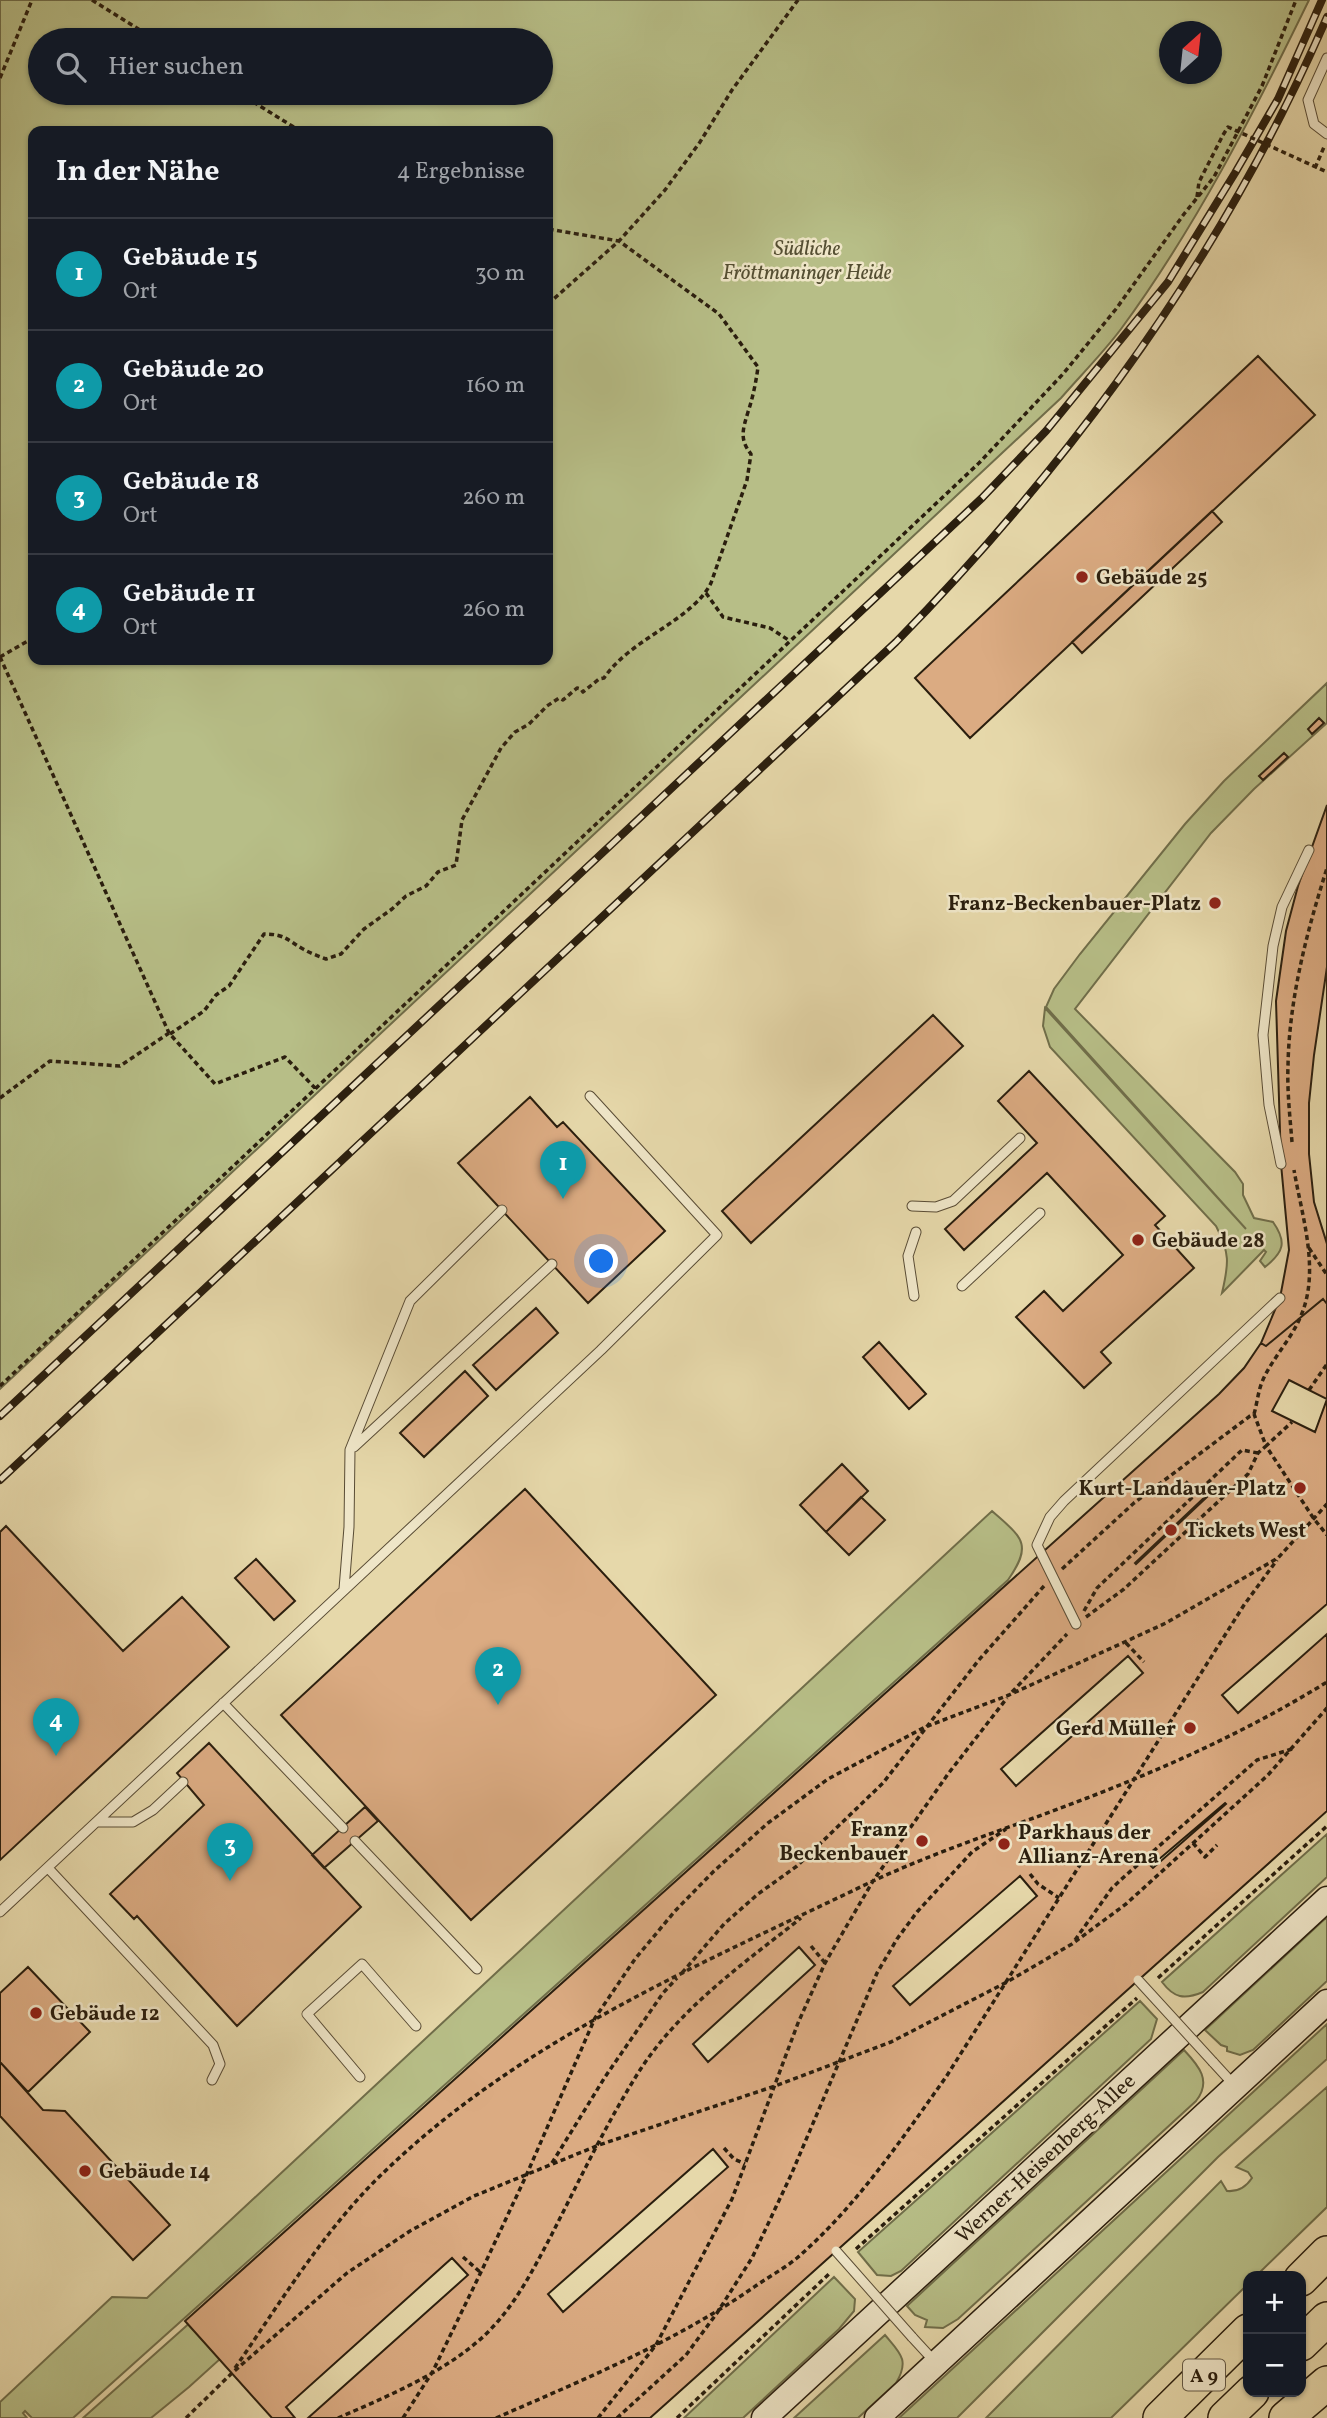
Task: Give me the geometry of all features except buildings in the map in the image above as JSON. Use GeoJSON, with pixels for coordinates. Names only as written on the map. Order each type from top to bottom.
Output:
{"type":"FeatureCollection","features":[{"type":"Feature","properties":{"kind":"highway"},"geometry":{"type":"LineString","coordinates":[[1306,2274],[1327,2253]]}},
{"type":"Feature","properties":{"kind":"highway"},"geometry":{"type":"LineString","coordinates":[[1306,2339],[1327,2319]]}},
{"type":"Feature","properties":{"kind":"highway","name":"A 9"},"geometry":{"type":"LineString","coordinates":[[1160,2418],[1245,2334]]}},
{"type":"Feature","properties":{"kind":"highway"},"geometry":{"type":"LineString","coordinates":[[1286,2418],[1327,2383]]}},
{"type":"Feature","properties":{"kind":"highway","name":"A 9"},"geometry":{"type":"LineString","coordinates":[[1225,2418],[1247,2397]]}},
{"type":"Feature","properties":{"kind":"street","name":"Werner-Heisenberg-Allee"},"geometry":{"type":"LineString","coordinates":[[764,2418],[1327,1899]]}},
{"type":"Feature","properties":{"kind":"street"},"geometry":{"type":"LineString","coordinates":[[877,2418],[1327,2002]]}},
{"type":"Feature","properties":{"kind":"lane"},"geometry":{"type":"LineString","coordinates":[[1327,58],[1308,100],[1314,124],[1327,134]]}},
{"type":"Feature","properties":{"kind":"lane"},"geometry":{"type":"LineString","coordinates":[[1281,1164],[1269,1105],[1263,1035],[1273,946],[1282,906],[1309,850]]}},
{"type":"Feature","properties":{"kind":"lane"},"geometry":{"type":"LineString","coordinates":[[0,1912],[601,1350],[717,1235],[590,1096]]}},
{"type":"Feature","properties":{"kind":"lane"},"geometry":{"type":"LineString","coordinates":[[912,1206],[936,1207],[953,1200],[1020,1138]]}},
{"type":"Feature","properties":{"kind":"lane"},"geometry":{"type":"LineString","coordinates":[[344,1589],[349,1527],[350,1450],[411,1301],[502,1210]]}},
{"type":"Feature","properties":{"kind":"lane"},"geometry":{"type":"LineString","coordinates":[[962,1286],[1040,1213]]}},
{"type":"Feature","properties":{"kind":"lane"},"geometry":{"type":"LineString","coordinates":[[914,1296],[908,1256],[916,1232]]}},
{"type":"Feature","properties":{"kind":"lane"},"geometry":{"type":"LineString","coordinates":[[350,1450],[552,1264]]}},
{"type":"Feature","properties":{"kind":"lane"},"geometry":{"type":"LineString","coordinates":[[1076,1624],[1037,1545],[1050,1517],[1280,1298]]}},
{"type":"Feature","properties":{"kind":"lane"},"geometry":{"type":"LineString","coordinates":[[223,1703],[343,1828]]}},
{"type":"Feature","properties":{"kind":"lane"},"geometry":{"type":"LineString","coordinates":[[97,1822],[133,1822],[153,1810],[183,1783]]}},
{"type":"Feature","properties":{"kind":"lane"},"geometry":{"type":"LineString","coordinates":[[355,1841],[477,1969]]}},
{"type":"Feature","properties":{"kind":"lane"},"geometry":{"type":"LineString","coordinates":[[48,1868],[213,2045],[220,2064],[212,2080]]}},
{"type":"Feature","properties":{"kind":"lane"},"geometry":{"type":"LineString","coordinates":[[360,2077],[307,2014],[352,1972],[362,1964],[416,2026]]}},
{"type":"Feature","properties":{"kind":"lane"},"geometry":{"type":"LineString","coordinates":[[1138,1980],[1236,2087]]}},
{"type":"Feature","properties":{"kind":"lane"},"geometry":{"type":"LineString","coordinates":[[836,2251],[937,2363]]}},
{"type":"Feature","properties":{"kind":"path"},"geometry":{"type":"LineString","coordinates":[[0,78],[32,0]]}},
{"type":"Feature","properties":{"kind":"path"},"geometry":{"type":"LineString","coordinates":[[92,0],[137,28]]}},
{"type":"Feature","properties":{"kind":"path"},"geometry":{"type":"LineString","coordinates":[[553,300],[619,241],[665,190],[700,142],[732,90],[798,0]]}},
{"type":"Feature","properties":{"kind":"path"},"geometry":{"type":"LineString","coordinates":[[0,1385],[979,463],[1063,374],[1116,309],[1214,177],[1251,110],[1296,0]]}},
{"type":"Feature","properties":{"kind":"path"},"geometry":{"type":"LineString","coordinates":[[258,105],[292,126]]}},
{"type":"Feature","properties":{"kind":"path"},"geometry":{"type":"LineString","coordinates":[[1196,199],[1199,182],[1228,127],[1327,172]]}},
{"type":"Feature","properties":{"kind":"path"},"geometry":{"type":"LineString","coordinates":[[1315,167],[1327,142]]}},
{"type":"Feature","properties":{"kind":"path"},"geometry":{"type":"LineString","coordinates":[[0,1098],[50,1061],[120,1066],[204,1010],[216,995],[229,986],[264,934],[280,934],[326,959],[341,954],[364,929],[406,896],[426,886],[438,872],[456,865],[461,820],[500,748],[515,732],[529,724],[559,698],[563,700],[577,688],[583,692],[604,678],[611,667],[643,640],[706,593],[747,480],[751,454],[744,445],[742,434],[756,386],[758,367],[719,314],[619,241],[553,230]]}},
{"type":"Feature","properties":{"kind":"path"},"geometry":{"type":"LineString","coordinates":[[706,593],[723,617],[771,628],[790,641]]}},
{"type":"Feature","properties":{"kind":"path"},"geometry":{"type":"LineString","coordinates":[[28,641],[0,657],[170,1033],[215,1084],[285,1057],[315,1088]]}},
{"type":"Feature","properties":{"kind":"path"},"geometry":{"type":"LineString","coordinates":[[1292,1153],[1288,1065],[1297,982],[1311,920],[1327,869]]}},
{"type":"Feature","properties":{"kind":"path"},"geometry":{"type":"LineString","coordinates":[[1293,1166],[1307,1246],[1309,1291],[1301,1317],[1262,1382],[1254,1414],[1266,1446],[1327,1535]]}},
{"type":"Feature","properties":{"kind":"path"},"geometry":{"type":"LineString","coordinates":[[1307,1246],[1327,1275]]}},
{"type":"Feature","properties":{"kind":"path"},"geometry":{"type":"LineString","coordinates":[[1309,1390],[1327,1364]]}},
{"type":"Feature","properties":{"kind":"path"},"geometry":{"type":"LineString","coordinates":[[551,2164],[605,2077],[663,1993],[724,1924],[758,1894],[797,1866],[859,1807],[900,1762],[978,1661],[1052,1577],[1134,1503],[1254,1414]]}},
{"type":"Feature","properties":{"kind":"path"},"geometry":{"type":"LineString","coordinates":[[598,2418],[656,2345],[732,2199],[798,2023],[825,1963],[873,1881],[948,1774],[1009,1695],[1076,1624],[1124,1589],[1248,1474],[1258,1453],[1292,1422]]}},
{"type":"Feature","properties":{"kind":"path"},"geometry":{"type":"LineString","coordinates":[[1076,1624],[1097,1588],[1242,1450],[1258,1453]]}},
{"type":"Feature","properties":{"kind":"path"},"geometry":{"type":"LineString","coordinates":[[1174,1493],[1185,1481],[1197,1493]]}},
{"type":"Feature","properties":{"kind":"path"},"geometry":{"type":"LineString","coordinates":[[496,2418],[656,2345],[717,2313],[795,2259],[827,2229],[902,2139],[946,2077],[1244,1605],[1278,1558],[1327,1504]]}},
{"type":"Feature","properties":{"kind":"path"},"geometry":{"type":"LineString","coordinates":[[403,2418],[433,2371],[481,2272],[595,2018],[635,1959],[674,1911],[714,1871],[768,1824],[828,1779],[925,1727],[1009,1695],[1166,1623],[1278,1558]]}},
{"type":"Feature","properties":{"kind":"path"},"geometry":{"type":"LineString","coordinates":[[1126,1642],[1144,1662]]}},
{"type":"Feature","properties":{"kind":"path"},"geometry":{"type":"LineString","coordinates":[[232,2373],[315,2253],[370,2187],[426,2133],[519,2064],[595,2018],[873,1881],[1137,1777],[1233,1735],[1327,1682]]}},
{"type":"Feature","properties":{"kind":"path"},"geometry":{"type":"LineString","coordinates":[[186,2418],[232,2373],[347,2273],[410,2231],[474,2196],[598,2145],[775,2086],[891,2042],[1007,1982],[1072,1944],[1126,1904],[1268,1775],[1327,1708]]}},
{"type":"Feature","properties":{"kind":"path"},"geometry":{"type":"LineString","coordinates":[[1072,1944],[1112,1888],[1125,1876],[1257,1760],[1294,1748]]}},
{"type":"Feature","properties":{"kind":"path"},"geometry":{"type":"LineString","coordinates":[[617,2418],[686,2355],[717,2313],[751,2258],[771,2219],[877,1973],[917,1912],[972,1852],[1013,1824]]}},
{"type":"Feature","properties":{"kind":"path"},"geometry":{"type":"LineString","coordinates":[[1158,1979],[1327,1826]]}},
{"type":"Feature","properties":{"kind":"path"},"geometry":{"type":"LineString","coordinates":[[1193,1843],[1205,1857],[1217,1845]]}},
{"type":"Feature","properties":{"kind":"path"},"geometry":{"type":"LineString","coordinates":[[1030,1874],[1038,1884],[1059,1898]]}},
{"type":"Feature","properties":{"kind":"path"},"geometry":{"type":"LineString","coordinates":[[338,2418],[433,2371],[469,2348],[485,2334],[526,2283],[598,2145],[640,2071],[666,2035],[706,1994],[808,1912]]}},
{"type":"Feature","properties":{"kind":"path"},"geometry":{"type":"LineString","coordinates":[[811,1947],[825,1963]]}},
{"type":"Feature","properties":{"kind":"path"},"geometry":{"type":"LineString","coordinates":[[856,2249],[1137,1997]]}},
{"type":"Feature","properties":{"kind":"path"},"geometry":{"type":"LineString","coordinates":[[724,2148],[734,2159],[746,2164]]}},
{"type":"Feature","properties":{"kind":"path"},"geometry":{"type":"LineString","coordinates":[[463,2257],[481,2272]]}},
{"type":"Feature","properties":{"kind":"path"},"geometry":{"type":"LineString","coordinates":[[677,2418],[831,2272]]}},
{"type":"Feature","properties":{"kind":"green space","name":"Südliche Fröttmaninger Heide"},"geometry":{"type":"Polygon","coordinates":[[[0,0],[1309,0],[1245,127],[1199,210],[1148,290],[1099,355],[1061,398],[0,1389],[0,0]]]}},
{"type":"Feature","properties":{"kind":"green space"},"geometry":{"type":"Polygon","coordinates":[[[1327,683],[1327,723],[1254,789],[1211,833],[1075,1009],[1235,1172],[1243,1184],[1243,1195],[1254,1218],[1273,1222],[1277,1229],[1282,1241],[1276,1256],[1265,1267],[1260,1261],[1266,1252],[1264,1250],[1222,1293],[1227,1258],[1216,1226],[1050,1047],[1043,1026],[1045,1008],[1246,1229],[1046,1007],[1054,989],[1080,954],[1185,824],[1224,781],[1327,683]]]}},
{"type":"Feature","properties":{"kind":"green space"},"geometry":{"type":"Polygon","coordinates":[[[992,1511],[1021,1541],[1021,1557],[1008,1580],[73,2418],[32,2418],[25,2411],[23,2413],[27,2418],[0,2418],[0,2402],[112,2297],[147,2298],[992,1511]]]}},
{"type":"Feature","properties":{"kind":"green space"},"geometry":{"type":"Polygon","coordinates":[[[1327,1834],[1327,1877],[1203,1992],[1185,1997],[1166,1987],[1162,1982],[1327,1834]]]}},
{"type":"Feature","properties":{"kind":"green space"},"geometry":{"type":"Polygon","coordinates":[[[1327,1917],[1327,1981],[1253,2050],[1240,2055],[1227,2051],[1227,2047],[1205,2030],[1327,1917]]]}},
{"type":"Feature","properties":{"kind":"green space"},"geometry":{"type":"Polygon","coordinates":[[[1140,2001],[1157,2019],[1151,2039],[901,2271],[891,2276],[877,2275],[858,2252],[1140,2001]]]}},
{"type":"Feature","properties":{"kind":"green space"},"geometry":{"type":"Polygon","coordinates":[[[1327,2024],[1327,2059],[1218,2157],[957,2418],[899,2418],[1327,2024]]]}},
{"type":"Feature","properties":{"kind":"green space"},"geometry":{"type":"Polygon","coordinates":[[[1184,2050],[1202,2074],[1203,2087],[1196,2101],[958,2319],[943,2328],[925,2327],[927,2320],[915,2315],[907,2306],[1184,2050]]]}},
{"type":"Feature","properties":{"kind":"green space"},"geometry":{"type":"Polygon","coordinates":[[[1327,2087],[1327,2207],[1261,2271],[1243,2271],[1243,2289],[1111,2418],[986,2418],[1221,2181],[1227,2191],[1238,2190],[1247,2184],[1252,2178],[1248,2172],[1236,2167],[1327,2087]]]}},
{"type":"Feature","properties":{"kind":"green space"},"geometry":{"type":"Polygon","coordinates":[[[257,2263],[220,2359],[189,2387],[151,2418],[83,2418],[257,2263]]]}},
{"type":"Feature","properties":{"kind":"green space"},"geometry":{"type":"Polygon","coordinates":[[[834,2277],[855,2299],[854,2311],[839,2329],[743,2418],[684,2418],[834,2277]]]}},
{"type":"Feature","properties":{"kind":"green space"},"geometry":{"type":"Polygon","coordinates":[[[885,2335],[903,2362],[900,2375],[896,2383],[858,2418],[794,2418],[885,2335]]]}},
{"type":"Feature","properties":{"kind":"railway"},"geometry":{"type":"LineString","coordinates":[[0,1416],[982,498],[1046,431],[1168,282],[1278,99],[1322,0]]}},
{"type":"Feature","properties":{"kind":"railway"},"geometry":{"type":"LineString","coordinates":[[0,1480],[896,642],[961,572],[1084,426],[1193,270],[1242,188],[1287,104],[1327,17]]}},
{"type":"Feature","properties":{"kind":"place","name":"Gebäude 25"},"geometry":{"type":"Point","coordinates":[1082,577]}},
{"type":"Feature","properties":{"kind":"place","name":"Franz-Beckenbauer-Platz"},"geometry":{"type":"Point","coordinates":[1215,903]}},
{"type":"Feature","properties":{"kind":"place","name":"Gebäude 15"},"geometry":{"type":"Point","coordinates":[563,1199]}},
{"type":"Feature","properties":{"kind":"place","name":"Gebäude 28"},"geometry":{"type":"Point","coordinates":[1138,1240]}},
{"type":"Feature","properties":{"kind":"place","name":"Kurt-Landauer-Platz"},"geometry":{"type":"Point","coordinates":[1300,1488]}},
{"type":"Feature","properties":{"kind":"place","name":"Tickets West"},"geometry":{"type":"Point","coordinates":[1171,1530]}},
{"type":"Feature","properties":{"kind":"place","name":"Gebäude 20"},"geometry":{"type":"Point","coordinates":[498,1705]}},
{"type":"Feature","properties":{"kind":"place","name":"Gerd Müller"},"geometry":{"type":"Point","coordinates":[1190,1728]}},
{"type":"Feature","properties":{"kind":"place","name":"Gebäude 11"},"geometry":{"type":"Point","coordinates":[56,1756]}},
{"type":"Feature","properties":{"kind":"place","name":"Franz Beckenbauer"},"geometry":{"type":"Point","coordinates":[922,1841]}},
{"type":"Feature","properties":{"kind":"place","name":"Parkhaus der Allianz-Arena"},"geometry":{"type":"Point","coordinates":[1004,1844]}},
{"type":"Feature","properties":{"kind":"place","name":"Gebäude 18"},"geometry":{"type":"Point","coordinates":[230,1881]}},
{"type":"Feature","properties":{"kind":"place","name":"Gebäude 12"},"geometry":{"type":"Point","coordinates":[36,2013]}},
{"type":"Feature","properties":{"kind":"place","name":"Gebäude 14"},"geometry":{"type":"Point","coordinates":[85,2171]}}]}
